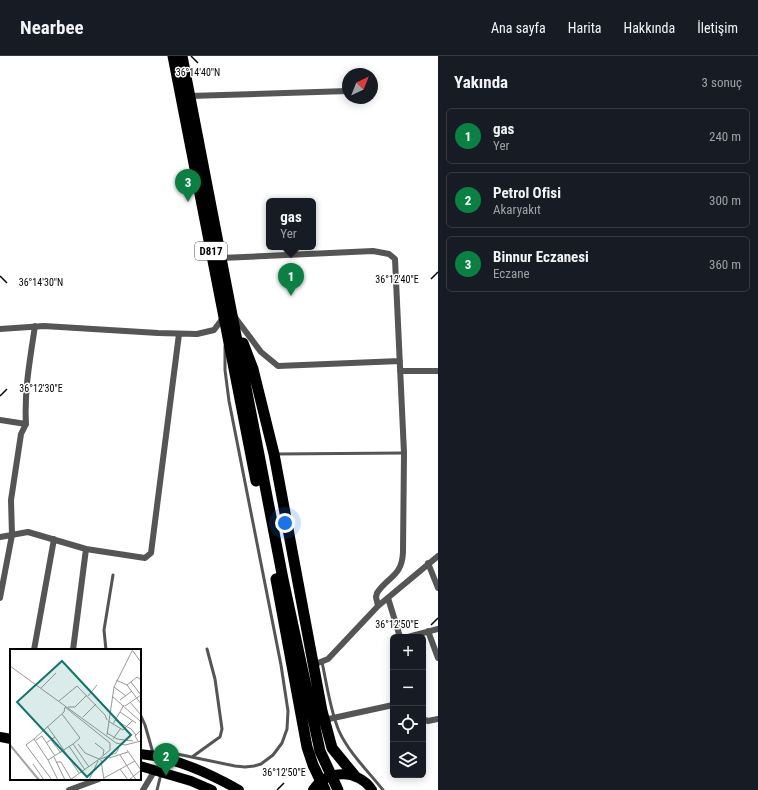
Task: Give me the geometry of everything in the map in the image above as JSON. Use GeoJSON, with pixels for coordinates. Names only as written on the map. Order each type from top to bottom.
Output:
{"type":"FeatureCollection","features":[{"type":"Feature","properties":{"kind":"highway","name":"D817"},"geometry":{"type":"LineString","coordinates":[[173,56],[228,314],[253,445]]}},
{"type":"Feature","properties":{"kind":"highway","name":"D817"},"geometry":{"type":"LineString","coordinates":[[182,56],[221,258],[228,314]]}},
{"type":"Feature","properties":{"kind":"highway"},"geometry":{"type":"LineString","coordinates":[[228,314],[253,369],[274,454],[329,719],[332,748],[355,776]]}},
{"type":"Feature","properties":{"kind":"highway"},"geometry":{"type":"LineString","coordinates":[[253,445],[307,746],[313,766],[325,790]]}},
{"type":"Feature","properties":{"kind":"highway"},"geometry":{"type":"LineString","coordinates":[[253,445],[320,751],[338,790]]}},
{"type":"Feature","properties":{"kind":"main road"},"geometry":{"type":"LineString","coordinates":[[0,737],[10,739]]}},
{"type":"Feature","properties":{"kind":"main road"},"geometry":{"type":"LineString","coordinates":[[146,754],[185,764],[239,790]]}},
{"type":"Feature","properties":{"kind":"main road"},"geometry":{"type":"LineString","coordinates":[[141,766],[191,781],[212,790]]}},
{"type":"Feature","properties":{"kind":"main road"},"geometry":{"type":"LineString","coordinates":[[313,790],[323,780],[344,774],[355,776],[363,781],[372,790]]}},
{"type":"Feature","properties":{"kind":"street"},"geometry":{"type":"LineString","coordinates":[[190,96],[342,91]]}},
{"type":"Feature","properties":{"kind":"street"},"geometry":{"type":"LineString","coordinates":[[221,258],[373,251],[389,254],[395,260],[404,453],[403,560],[399,571],[377,594],[376,597],[378,606]]}},
{"type":"Feature","properties":{"kind":"street"},"geometry":{"type":"LineString","coordinates":[[0,329],[44,326],[197,334],[214,330],[228,314],[261,352],[278,366],[400,361]]}},
{"type":"Feature","properties":{"kind":"street"},"geometry":{"type":"LineString","coordinates":[[0,598],[12,535],[11,500],[21,434],[26,424],[25,414],[28,373],[35,326]]}},
{"type":"Feature","properties":{"kind":"street"},"geometry":{"type":"LineString","coordinates":[[0,537],[28,532],[86,549],[145,558],[151,553],[179,334]]}},
{"type":"Feature","properties":{"kind":"street"},"geometry":{"type":"LineString","coordinates":[[400,371],[438,371]]}},
{"type":"Feature","properties":{"kind":"street"},"geometry":{"type":"LineString","coordinates":[[0,420],[26,424]]}},
{"type":"Feature","properties":{"kind":"street"},"geometry":{"type":"LineString","coordinates":[[34,649],[54,539]]}},
{"type":"Feature","properties":{"kind":"street"},"geometry":{"type":"LineString","coordinates":[[74,649],[86,549]]}},
{"type":"Feature","properties":{"kind":"street"},"geometry":{"type":"LineString","coordinates":[[317,664],[332,655],[378,606],[438,556]]}},
{"type":"Feature","properties":{"kind":"street"},"geometry":{"type":"LineString","coordinates":[[428,563],[438,588]]}},
{"type":"Feature","properties":{"kind":"street"},"geometry":{"type":"LineString","coordinates":[[388,598],[399,634]]}},
{"type":"Feature","properties":{"kind":"street"},"geometry":{"type":"LineString","coordinates":[[418,634],[438,629]]}},
{"type":"Feature","properties":{"kind":"street"},"geometry":{"type":"LineString","coordinates":[[428,631],[438,658]]}},
{"type":"Feature","properties":{"kind":"street"},"geometry":{"type":"LineString","coordinates":[[329,719],[390,706]]}},
{"type":"Feature","properties":{"kind":"street"},"geometry":{"type":"LineString","coordinates":[[426,720],[438,719]]}},
{"type":"Feature","properties":{"kind":"street"},"geometry":{"type":"LineString","coordinates":[[143,790],[159,771]]}},
{"type":"Feature","properties":{"kind":"street"},"geometry":{"type":"LineString","coordinates":[[69,790],[96,780]]}},
{"type":"Feature","properties":{"kind":"lane"},"geometry":{"type":"LineString","coordinates":[[141,716],[145,725],[146,754],[178,754],[244,767],[261,764],[268,760],[279,748],[285,736],[288,720],[287,698],[229,401],[225,370],[228,314]]}},
{"type":"Feature","properties":{"kind":"lane"},"geometry":{"type":"LineString","coordinates":[[274,454],[404,453]]}},
{"type":"Feature","properties":{"kind":"lane"},"geometry":{"type":"LineString","coordinates":[[106,649],[104,630],[113,575]]}},
{"type":"Feature","properties":{"kind":"lane"},"geometry":{"type":"LineString","coordinates":[[192,757],[217,739],[220,736],[222,729],[215,680],[207,649]]}},
{"type":"Feature","properties":{"kind":"lane"},"geometry":{"type":"LineString","coordinates":[[329,719],[339,731],[350,750],[383,790]]}},
{"type":"Feature","properties":{"kind":"lane"},"geometry":{"type":"LineString","coordinates":[[157,790],[159,771]]}},
{"type":"Feature","properties":{"kind":"place","name":"Binnur Eczanesi"},"geometry":{"type":"Point","coordinates":[188,202]}},
{"type":"Feature","properties":{"kind":"place","name":"gas"},"geometry":{"type":"Point","coordinates":[291,296]}},
{"type":"Feature","properties":{"kind":"place","name":"Petrol Ofisi"},"geometry":{"type":"Point","coordinates":[166,776]}}]}
